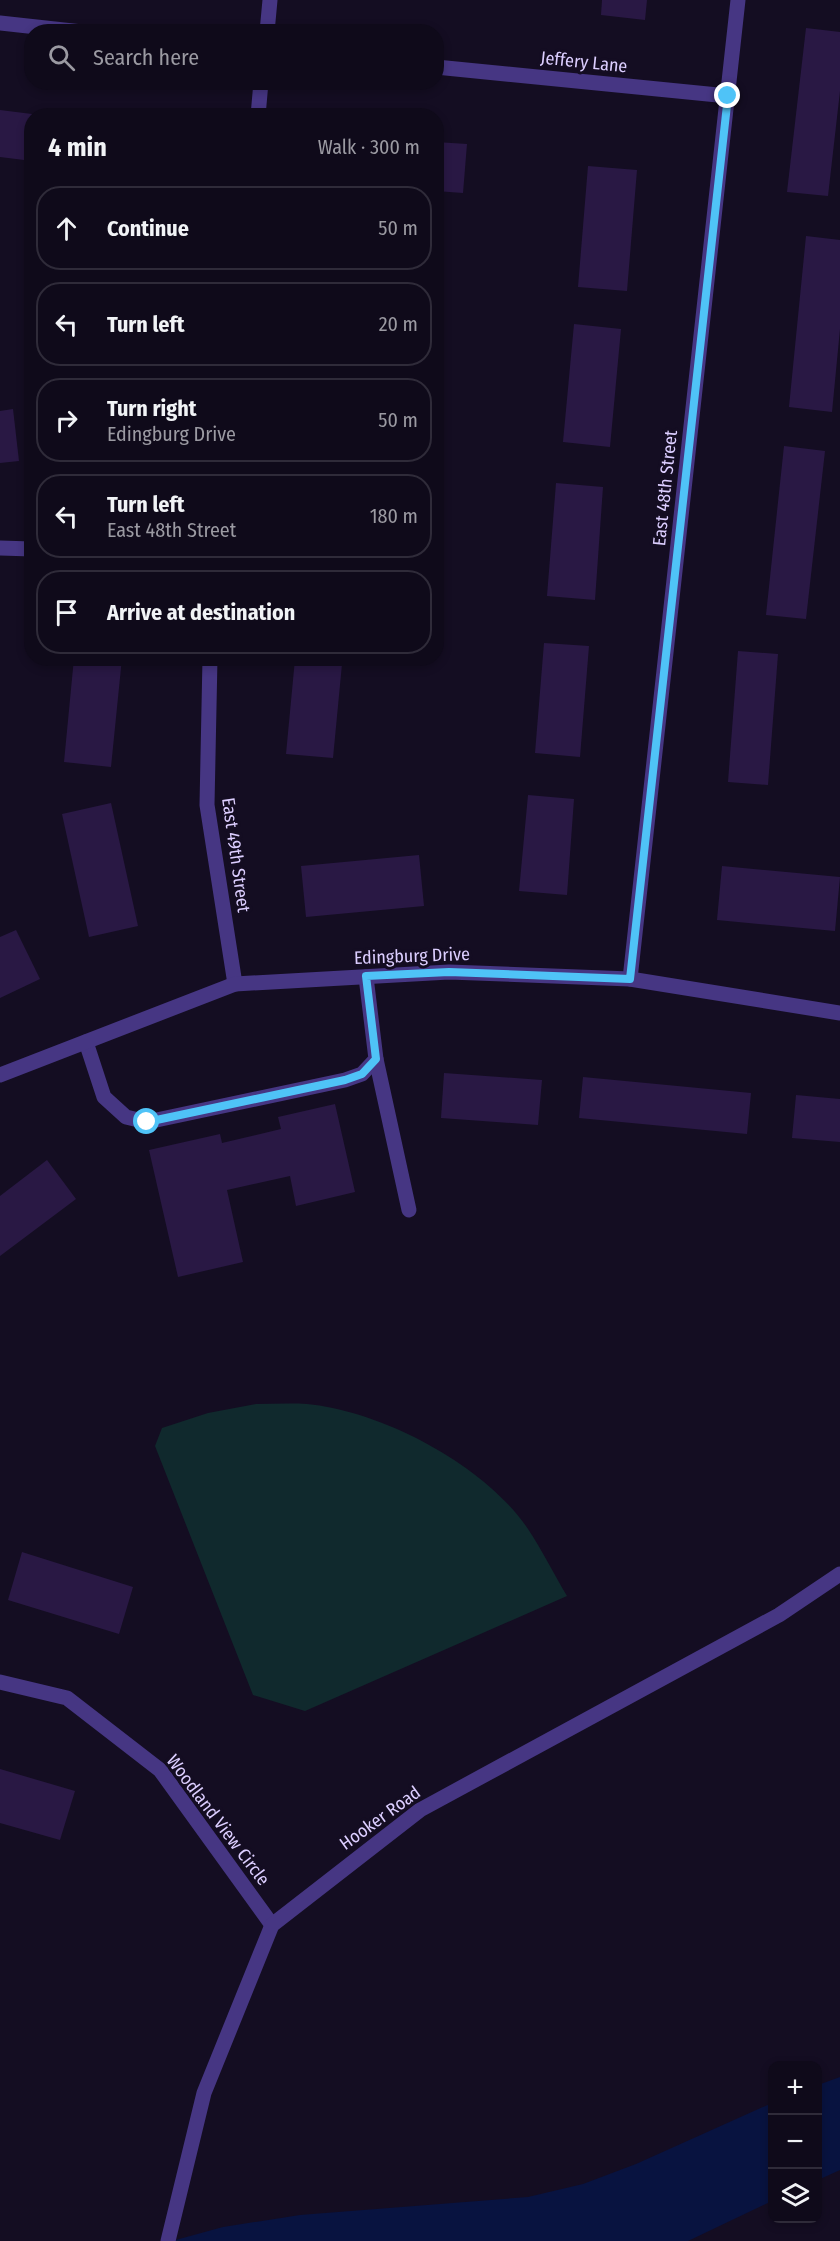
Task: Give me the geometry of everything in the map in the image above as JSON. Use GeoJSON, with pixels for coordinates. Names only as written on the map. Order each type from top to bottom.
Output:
{"type":"FeatureCollection","features":[{"type":"Feature","properties":{"kind":"street"},"geometry":{"type":"LineString","coordinates":[[268,24],[270,0]]}},
{"type":"Feature","properties":{"kind":"street","name":"East 48th Street"},"geometry":{"type":"LineString","coordinates":[[630,979],[738,0]]}},
{"type":"Feature","properties":{"kind":"street"},"geometry":{"type":"LineString","coordinates":[[0,23],[24,26]]}},
{"type":"Feature","properties":{"kind":"street","name":"Jeffery Lane"},"geometry":{"type":"LineString","coordinates":[[444,68],[728,96]]}},
{"type":"Feature","properties":{"kind":"street"},"geometry":{"type":"LineString","coordinates":[[259,108],[260,90]]}},
{"type":"Feature","properties":{"kind":"street"},"geometry":{"type":"LineString","coordinates":[[0,548],[24,549]]}},
{"type":"Feature","properties":{"kind":"street","name":"East 49th Street"},"geometry":{"type":"LineString","coordinates":[[210,666],[207,805],[235,984]]}},
{"type":"Feature","properties":{"kind":"street","name":"Edingburg Drive"},"geometry":{"type":"LineString","coordinates":[[0,1075],[235,984],[449,972],[630,979],[840,1013]]}},
{"type":"Feature","properties":{"kind":"street"},"geometry":{"type":"LineString","coordinates":[[366,976],[376,1059],[409,1209]]}},
{"type":"Feature","properties":{"kind":"street"},"geometry":{"type":"LineString","coordinates":[[86,1042],[104,1097],[126,1117],[147,1122],[345,1080],[362,1074],[376,1059]]}},
{"type":"Feature","properties":{"kind":"street","name":"Hooker Road"},"geometry":{"type":"LineString","coordinates":[[168,2241],[204,2093],[272,1926],[420,1809],[779,1615],[840,1574]]}},
{"type":"Feature","properties":{"kind":"street","name":"Woodland View Circle"},"geometry":{"type":"LineString","coordinates":[[0,1682],[67,1698],[160,1770],[272,1926]]}},
{"type":"Feature","properties":{"kind":"green space"},"geometry":{"type":"Polygon","coordinates":[[[256,1404],[307,1404],[336,1409],[367,1417],[430,1445],[486,1483],[509,1506],[528,1529],[567,1596],[305,1711],[253,1695],[155,1446],[162,1428],[208,1413],[256,1404]]]}},
{"type":"Feature","properties":{"kind":"shaded area"},"geometry":{"type":"Polygon","coordinates":[[[840,2077],[840,2170],[822,2178],[822,2115],[822,2084],[840,2077]]]}},
{"type":"Feature","properties":{"kind":"shaded area"},"geometry":{"type":"Polygon","coordinates":[[[768,2105],[768,2203],[688,2241],[172,2241],[223,2227],[300,2215],[528,2197],[583,2184],[636,2164],[768,2105]]]}},
{"type":"Feature","properties":{"kind":"building"},"geometry":{"type":"Polygon","coordinates":[[[602,0],[647,0],[645,20],[601,15],[602,0]]]}},
{"type":"Feature","properties":{"kind":"building"},"geometry":{"type":"Polygon","coordinates":[[[806,28],[840,32],[840,91],[828,196],[787,192],[806,28]]]}},
{"type":"Feature","properties":{"kind":"building"},"geometry":{"type":"Polygon","coordinates":[[[0,110],[24,113],[24,160],[0,157],[0,110]]]}},
{"type":"Feature","properties":{"kind":"building"},"geometry":{"type":"Polygon","coordinates":[[[444,143],[467,144],[463,193],[444,192],[444,143]]]}},
{"type":"Feature","properties":{"kind":"building"},"geometry":{"type":"Polygon","coordinates":[[[588,166],[637,170],[627,291],[578,287],[588,166]]]}},
{"type":"Feature","properties":{"kind":"building"},"geometry":{"type":"Polygon","coordinates":[[[806,236],[840,240],[840,329],[832,412],[789,407],[806,236]]]}},
{"type":"Feature","properties":{"kind":"building"},"geometry":{"type":"Polygon","coordinates":[[[574,324],[621,329],[610,447],[563,442],[574,324]]]}},
{"type":"Feature","properties":{"kind":"building"},"geometry":{"type":"Polygon","coordinates":[[[13,409],[19,461],[0,463],[0,411],[13,409]]]}},
{"type":"Feature","properties":{"kind":"building"},"geometry":{"type":"Polygon","coordinates":[[[784,446],[825,451],[806,619],[766,615],[784,446]]]}},
{"type":"Feature","properties":{"kind":"building"},"geometry":{"type":"Polygon","coordinates":[[[556,483],[603,487],[595,600],[547,596],[556,483]]]}},
{"type":"Feature","properties":{"kind":"building"},"geometry":{"type":"Polygon","coordinates":[[[544,643],[589,646],[580,757],[535,753],[544,643]]]}},
{"type":"Feature","properties":{"kind":"building"},"geometry":{"type":"Polygon","coordinates":[[[738,651],[778,654],[768,785],[728,782],[738,651]]]}},
{"type":"Feature","properties":{"kind":"building"},"geometry":{"type":"Polygon","coordinates":[[[73,666],[121,666],[111,767],[64,762],[73,666]]]}},
{"type":"Feature","properties":{"kind":"building"},"geometry":{"type":"Polygon","coordinates":[[[294,666],[342,666],[333,758],[286,754],[294,666]]]}},
{"type":"Feature","properties":{"kind":"building"},"geometry":{"type":"Polygon","coordinates":[[[528,795],[574,799],[567,895],[519,891],[528,795]]]}},
{"type":"Feature","properties":{"kind":"building"},"geometry":{"type":"Polygon","coordinates":[[[111,803],[138,926],[89,937],[62,814],[111,803]]]}},
{"type":"Feature","properties":{"kind":"building"},"geometry":{"type":"Polygon","coordinates":[[[419,855],[424,906],[306,917],[301,866],[419,855]]]}},
{"type":"Feature","properties":{"kind":"building"},"geometry":{"type":"Polygon","coordinates":[[[722,866],[840,877],[835,931],[717,920],[722,866]]]}},
{"type":"Feature","properties":{"kind":"building"},"geometry":{"type":"Polygon","coordinates":[[[16,930],[40,979],[0,998],[0,937],[16,930]]]}},
{"type":"Feature","properties":{"kind":"building"},"geometry":{"type":"Polygon","coordinates":[[[444,1073],[542,1080],[538,1125],[441,1118],[444,1073]]]}},
{"type":"Feature","properties":{"kind":"building"},"geometry":{"type":"Polygon","coordinates":[[[583,1077],[751,1093],[747,1134],[579,1118],[583,1077]]]}},
{"type":"Feature","properties":{"kind":"building"},"geometry":{"type":"Polygon","coordinates":[[[796,1095],[840,1099],[840,1142],[792,1138],[796,1095]]]}},
{"type":"Feature","properties":{"kind":"building"},"geometry":{"type":"Polygon","coordinates":[[[335,1104],[355,1192],[296,1206],[290,1176],[227,1190],[243,1262],[178,1277],[149,1150],[220,1134],[222,1143],[281,1129],[278,1117],[335,1104]]]}},
{"type":"Feature","properties":{"kind":"building"},"geometry":{"type":"Polygon","coordinates":[[[47,1160],[76,1199],[0,1256],[0,1196],[47,1160]]]}},
{"type":"Feature","properties":{"kind":"building"},"geometry":{"type":"Polygon","coordinates":[[[22,1552],[133,1587],[119,1634],[8,1600],[22,1552]]]}},
{"type":"Feature","properties":{"kind":"building"},"geometry":{"type":"Polygon","coordinates":[[[0,1769],[75,1791],[60,1840],[0,1823],[0,1769]]]}},
{"type":"Feature","properties":{"kind":"route"},"geometry":{"type":"LineString","coordinates":[[147,1122],[345,1080],[362,1074],[376,1059],[366,976],[449,972],[630,979],[728,96]]}}]}
